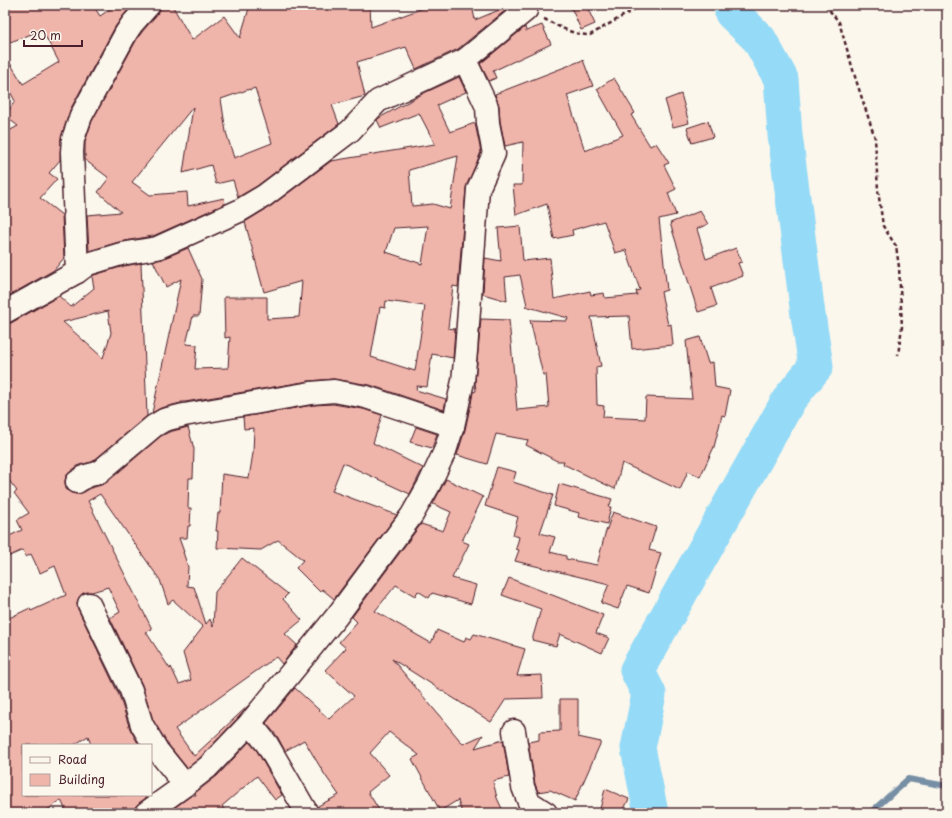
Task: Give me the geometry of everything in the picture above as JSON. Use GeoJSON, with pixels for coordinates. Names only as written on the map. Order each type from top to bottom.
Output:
{"type":"FeatureCollection","features":[{"type":"Feature","properties":{"kind":"street"},"geometry":{"type":"LineString","coordinates":[[76,272],[72,152],[73,139],[81,116],[119,46],[132,24],[150,5]]}},
{"type":"Feature","properties":{"kind":"street"},"geometry":{"type":"LineString","coordinates":[[5,312],[88,264],[121,254],[157,248],[239,211],[264,196],[350,132],[378,101],[465,60],[526,8]]}},
{"type":"Feature","properties":{"kind":"street"},"geometry":{"type":"LineString","coordinates":[[146,813],[208,767],[250,723],[337,616],[412,515],[446,451],[463,381],[478,189],[494,154],[488,123],[487,107],[465,60]]}},
{"type":"Feature","properties":{"kind":"street"},"geometry":{"type":"LineString","coordinates":[[77,482],[86,476],[98,473],[144,433],[164,420],[184,415],[311,393],[334,391],[358,395],[453,426]]}},
{"type":"Feature","properties":{"kind":"street"},"geometry":{"type":"LineString","coordinates":[[89,604],[130,690],[142,725],[157,750],[185,785]]}},
{"type":"Feature","properties":{"kind":"street"},"geometry":{"type":"LineString","coordinates":[[250,723],[267,744],[306,813]]}},
{"type":"Feature","properties":{"kind":"street"},"geometry":{"type":"LineString","coordinates":[[514,732],[523,788],[529,802],[546,813]]}},
{"type":"Feature","properties":{"kind":"path"},"geometry":{"type":"LineString","coordinates":[[526,8],[571,32],[581,35],[590,35],[642,5]]}},
{"type":"Feature","properties":{"kind":"path"},"geometry":{"type":"LineString","coordinates":[[825,5],[839,22],[875,138],[878,190],[883,226],[896,246],[899,267],[902,327],[898,355]]}},
{"type":"Feature","properties":{"kind":"building"},"geometry":{"type":"Polygon","coordinates":[[[5,5],[93,5],[100,16],[116,5],[132,5],[115,27],[70,110],[61,138],[60,160],[49,173],[57,179],[40,198],[62,215],[64,258],[54,270],[5,298],[5,133],[18,126],[5,116],[15,101],[5,82],[5,55],[23,84],[59,62],[42,30],[5,44],[5,5]]]}},
{"type":"Feature","properties":{"kind":"building"},"geometry":{"type":"Polygon","coordinates":[[[161,5],[172,5],[192,40],[224,16],[240,38],[250,5],[370,5],[371,27],[432,5],[472,5],[475,20],[506,7],[507,9],[458,49],[416,69],[406,47],[357,62],[365,96],[332,105],[339,124],[257,186],[238,197],[233,180],[216,184],[211,165],[183,173],[193,107],[132,182],[150,195],[187,192],[188,206],[224,198],[225,204],[153,236],[119,242],[89,251],[87,215],[121,212],[98,192],[109,178],[85,160],[85,142],[92,121],[137,39],[161,8],[161,5]],[[255,88],[221,99],[226,132],[234,158],[272,143],[255,88]]]}},
{"type":"Feature","properties":{"kind":"building"},"geometry":{"type":"Polygon","coordinates":[[[570,5],[586,5],[595,24],[581,30],[570,5]]]}},
{"type":"Feature","properties":{"kind":"building"},"geometry":{"type":"Polygon","coordinates":[[[542,25],[551,44],[493,71],[496,78],[489,81],[480,64],[525,27],[526,31],[542,25]]]}},
{"type":"Feature","properties":{"kind":"building"},"geometry":{"type":"Polygon","coordinates":[[[583,60],[593,86],[567,95],[585,151],[623,135],[597,89],[614,78],[635,113],[631,115],[650,146],[656,143],[669,163],[664,165],[676,189],[668,193],[676,215],[659,219],[667,290],[661,292],[668,325],[671,324],[673,345],[632,349],[629,316],[591,317],[601,366],[596,367],[597,405],[604,406],[603,417],[645,419],[646,397],[692,399],[686,341],[700,337],[708,363],[713,362],[715,387],[730,390],[725,416],[722,415],[714,447],[700,477],[688,471],[680,490],[622,463],[615,489],[563,464],[564,461],[557,461],[526,445],[528,440],[496,434],[487,464],[457,455],[471,407],[473,392],[476,391],[475,383],[481,319],[509,320],[517,410],[549,407],[546,374],[543,375],[530,320],[567,321],[568,318],[525,306],[527,305],[520,275],[505,277],[507,301],[483,294],[485,258],[501,261],[498,228],[520,226],[523,261],[550,258],[554,299],[590,291],[591,295],[604,293],[605,298],[637,295],[636,291],[640,290],[626,250],[615,253],[604,221],[572,230],[573,235],[554,239],[547,204],[516,215],[513,185],[522,185],[523,142],[505,146],[500,121],[499,106],[495,94],[583,60]]]}},
{"type":"Feature","properties":{"kind":"building"},"geometry":{"type":"Polygon","coordinates":[[[459,77],[466,92],[437,105],[450,132],[475,123],[481,152],[466,188],[458,287],[453,286],[448,328],[455,329],[453,358],[432,354],[427,387],[417,386],[416,390],[446,399],[444,410],[370,385],[333,379],[309,381],[181,402],[161,408],[152,413],[181,279],[166,287],[153,261],[162,259],[188,248],[202,279],[199,316],[193,316],[186,344],[197,345],[195,369],[228,368],[230,337],[225,338],[224,297],[267,297],[267,319],[299,317],[302,281],[264,292],[245,222],[271,206],[331,161],[435,144],[419,113],[381,128],[377,120],[424,93],[459,77]],[[458,156],[409,170],[412,206],[433,204],[450,209],[458,156]],[[428,226],[394,228],[386,252],[422,264],[428,226]],[[386,301],[385,308],[380,307],[371,357],[415,371],[425,306],[386,301]]]}},
{"type":"Feature","properties":{"kind":"building"},"geometry":{"type":"Polygon","coordinates":[[[681,94],[689,123],[673,127],[665,100],[681,94]]]}},
{"type":"Feature","properties":{"kind":"building"},"geometry":{"type":"Polygon","coordinates":[[[708,121],[713,137],[692,143],[687,128],[708,121]]]}},
{"type":"Feature","properties":{"kind":"building"},"geometry":{"type":"Polygon","coordinates":[[[700,211],[708,224],[697,229],[706,259],[736,248],[742,262],[738,263],[743,276],[711,288],[717,306],[698,312],[670,223],[700,211]]]}},
{"type":"Feature","properties":{"kind":"building"},"geometry":{"type":"Polygon","coordinates":[[[141,263],[147,416],[92,462],[79,465],[70,472],[66,476],[66,489],[71,493],[78,494],[106,483],[161,436],[169,432],[188,427],[194,449],[193,478],[189,478],[188,508],[191,508],[190,526],[188,526],[187,538],[179,538],[188,567],[187,586],[194,587],[206,624],[210,619],[213,627],[215,592],[242,558],[288,594],[283,599],[302,620],[285,634],[297,645],[282,664],[276,657],[175,729],[194,756],[251,703],[200,758],[187,768],[167,743],[153,720],[142,685],[110,618],[120,612],[108,587],[83,593],[79,597],[77,603],[78,609],[119,695],[130,729],[138,744],[91,744],[88,736],[76,744],[22,744],[22,796],[145,796],[146,798],[135,808],[134,813],[67,813],[61,800],[43,813],[11,813],[5,805],[5,658],[11,655],[5,643],[5,620],[30,608],[31,611],[66,595],[55,566],[40,573],[31,554],[26,557],[23,550],[5,558],[5,538],[22,530],[17,520],[29,513],[14,493],[17,491],[5,475],[5,324],[11,323],[59,296],[71,307],[94,288],[92,277],[94,275],[124,266],[141,263]],[[108,311],[63,322],[103,358],[111,333],[108,311]],[[100,494],[88,501],[152,629],[146,632],[170,669],[171,667],[179,684],[191,680],[183,653],[203,627],[173,600],[168,604],[160,580],[100,494]]]}},
{"type":"Feature","properties":{"kind":"building"},"geometry":{"type":"Polygon","coordinates":[[[333,404],[363,409],[382,415],[373,443],[423,468],[410,494],[343,463],[332,491],[397,515],[334,599],[322,589],[320,592],[296,568],[303,560],[278,540],[261,550],[217,548],[218,531],[216,531],[218,513],[220,513],[222,474],[249,478],[253,453],[254,428],[244,429],[243,417],[313,405],[333,404]]]}},
{"type":"Feature","properties":{"kind":"building"},"geometry":{"type":"Polygon","coordinates":[[[416,427],[437,434],[432,448],[410,442],[416,427]]]}},
{"type":"Feature","properties":{"kind":"building"},"geometry":{"type":"Polygon","coordinates":[[[497,467],[516,472],[513,482],[553,495],[540,533],[555,537],[550,552],[566,556],[566,559],[597,565],[605,534],[613,512],[656,527],[649,550],[661,553],[649,593],[627,586],[618,609],[601,603],[609,584],[515,561],[519,550],[516,549],[519,537],[513,535],[518,517],[485,506],[497,467]]]}},
{"type":"Feature","properties":{"kind":"building"},"geometry":{"type":"Polygon","coordinates":[[[446,479],[483,497],[462,541],[469,544],[452,578],[476,585],[471,604],[432,593],[429,598],[418,591],[415,596],[396,585],[375,611],[431,643],[437,630],[464,642],[466,637],[471,639],[474,634],[525,649],[517,676],[542,675],[543,698],[506,699],[491,722],[392,659],[463,744],[483,735],[475,748],[503,740],[509,777],[493,781],[497,798],[504,813],[462,813],[458,800],[440,811],[412,759],[419,755],[389,732],[370,753],[389,775],[368,792],[381,813],[319,813],[318,806],[339,795],[304,740],[285,751],[277,736],[266,723],[295,688],[329,719],[354,696],[325,670],[346,648],[339,642],[357,622],[352,617],[421,524],[443,531],[451,512],[433,504],[446,479]]]}},
{"type":"Feature","properties":{"kind":"building"},"geometry":{"type":"Polygon","coordinates":[[[559,484],[612,499],[609,507],[611,507],[607,524],[578,517],[579,513],[554,506],[559,484]]]}},
{"type":"Feature","properties":{"kind":"building"},"geometry":{"type":"Polygon","coordinates":[[[509,578],[603,615],[596,633],[609,638],[602,653],[560,634],[556,646],[532,640],[541,609],[502,595],[509,578]]]}},
{"type":"Feature","properties":{"kind":"building"},"geometry":{"type":"Polygon","coordinates":[[[560,699],[578,699],[578,737],[601,742],[575,801],[550,790],[538,792],[535,784],[528,742],[539,740],[539,732],[560,731],[560,699]]]}},
{"type":"Feature","properties":{"kind":"building"},"geometry":{"type":"Polygon","coordinates":[[[249,742],[257,751],[282,795],[275,800],[257,776],[222,806],[227,813],[167,813],[192,795],[196,795],[195,793],[217,776],[249,742]]]}},
{"type":"Feature","properties":{"kind":"building"},"geometry":{"type":"Polygon","coordinates":[[[605,789],[629,799],[622,813],[599,813],[605,789]]]}},
{"type":"Feature","properties":{"kind":"waterway"},"geometry":{"type":"LineString","coordinates":[[651,813],[638,748],[649,694],[637,670],[790,398],[816,366],[785,135],[781,79],[759,39],[732,13],[733,5]]}},
{"type":"Feature","properties":{"kind":"waterway"},"geometry":{"type":"LineString","coordinates":[[870,813],[908,779],[947,786]]}}]}
